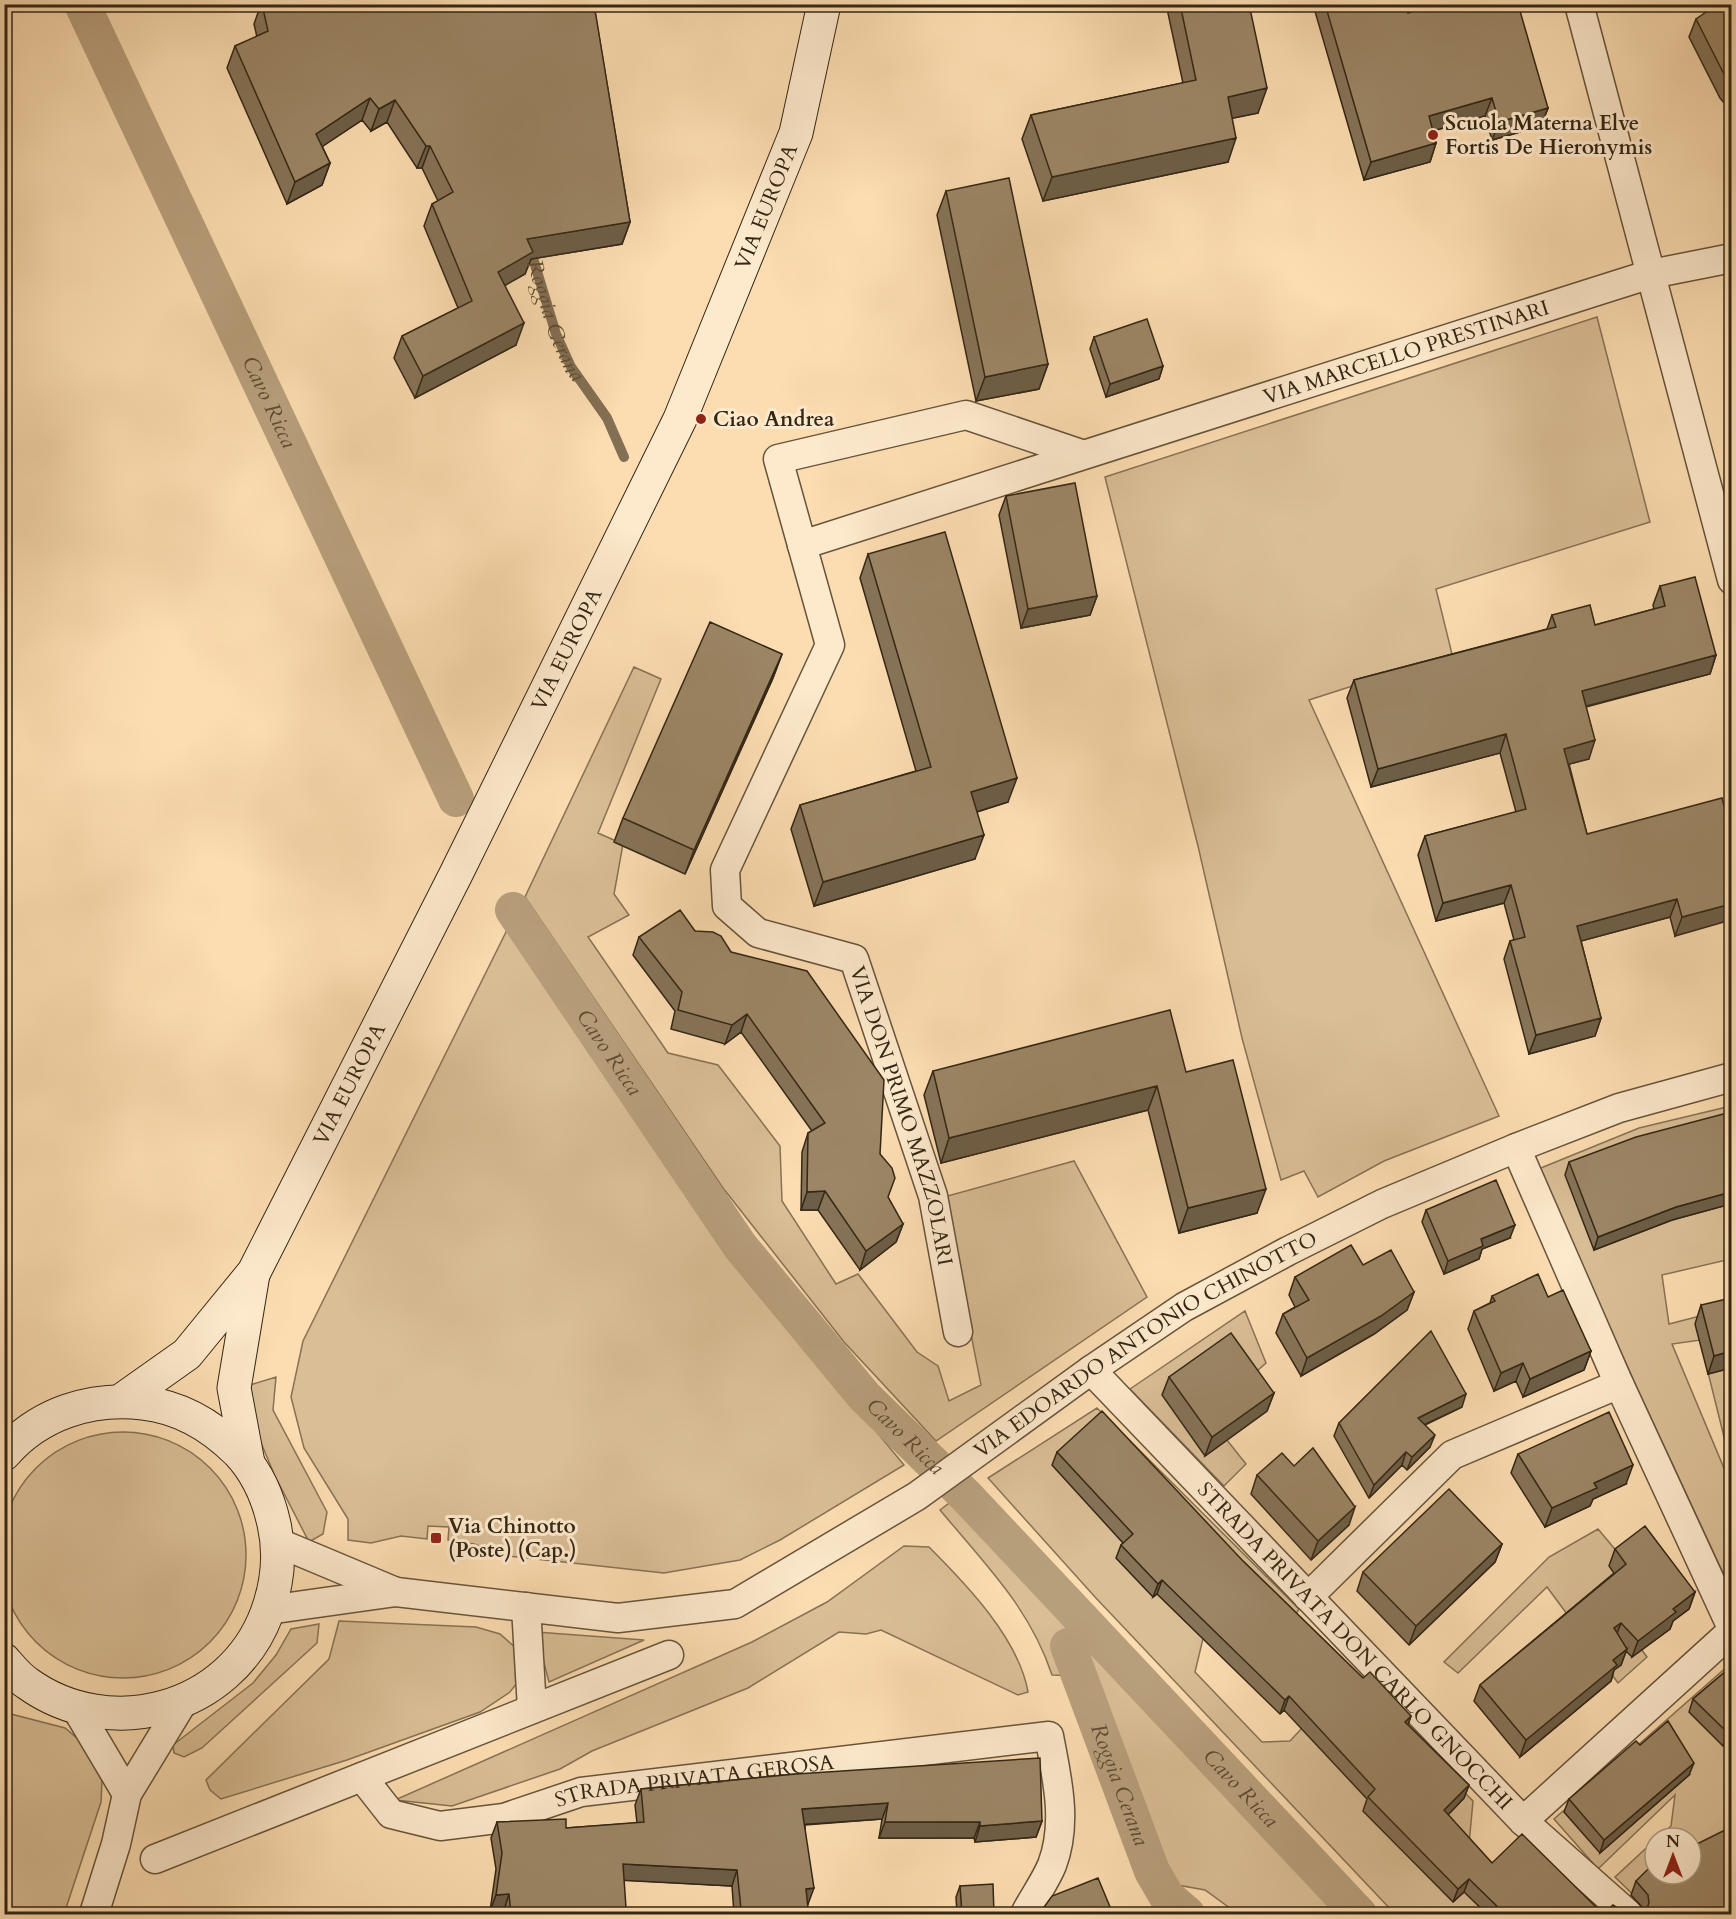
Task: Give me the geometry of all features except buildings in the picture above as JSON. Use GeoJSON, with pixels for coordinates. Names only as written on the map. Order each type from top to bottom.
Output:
{"type":"FeatureCollection","features":[{"type":"Feature","properties":{"kind":"main road","name":"VIA EUROPA"},"geometry":{"type":"LineString","coordinates":[[122,1401],[187,1354],[254,1272],[451,885],[680,419],[796,132],[824,4]]}},
{"type":"Feature","properties":{"kind":"main road","name":"VIA EUROPA"},"geometry":{"type":"LineString","coordinates":[[248,1463],[234,1388],[254,1272]]}},
{"type":"Feature","properties":{"kind":"main road"},"geometry":{"type":"LineString","coordinates":[[4,1454],[14,1443],[46,1419],[83,1405],[122,1401],[158,1404],[192,1417],[223,1437],[248,1463],[269,1501],[279,1543],[276,1587],[259,1634],[227,1675],[183,1702],[148,1712],[112,1715],[76,1708],[49,1697],[11,1676]]}},
{"type":"Feature","properties":{"kind":"street"},"geometry":{"type":"LineString","coordinates":[[1579,4],[1731,580]]}},
{"type":"Feature","properties":{"kind":"street","name":"VIA MARCELLO PRESTINARI"},"geometry":{"type":"LineString","coordinates":[[802,545],[1651,274],[1731,258]]}},
{"type":"Feature","properties":{"kind":"street"},"geometry":{"type":"LineString","coordinates":[[802,545],[778,459],[966,415],[1084,455]]}},
{"type":"Feature","properties":{"kind":"street","name":"VIA DON PRIMO MAZZOLARI"},"geometry":{"type":"LineString","coordinates":[[802,545],[830,645],[725,870],[727,906],[758,933],[854,959],[933,1196],[958,1332]]}},
{"type":"Feature","properties":{"kind":"street","name":"VIA EDOARDO ANTONIO CHINOTTO"},"geometry":{"type":"LineString","coordinates":[[268,1611],[396,1592],[618,1618],[735,1604],[916,1496],[1091,1370],[1184,1307],[1288,1251],[1382,1204],[1516,1148],[1619,1108],[1731,1077]]}},
{"type":"Feature","properties":{"kind":"street"},"geometry":{"type":"LineString","coordinates":[[1516,1148],[1619,1384],[1731,1629],[1523,1821]]}},
{"type":"Feature","properties":{"kind":"street","name":"STRADA PRIVATA DON CARLO GNOCCHI"},"geometry":{"type":"LineString","coordinates":[[1091,1370],[1523,1821],[1628,1914]]}},
{"type":"Feature","properties":{"kind":"street"},"geometry":{"type":"LineString","coordinates":[[1308,1597],[1452,1455],[1619,1384]]}},
{"type":"Feature","properties":{"kind":"street","name":"VIA EDOARDO ANTONIO CHINOTTO"},"geometry":{"type":"LineString","coordinates":[[279,1543],[396,1592]]}},
{"type":"Feature","properties":{"kind":"street"},"geometry":{"type":"LineString","coordinates":[[526,1607],[532,1709]]}},
{"type":"Feature","properties":{"kind":"street"},"geometry":{"type":"LineString","coordinates":[[155,1859],[669,1655]]}},
{"type":"Feature","properties":{"kind":"street"},"geometry":{"type":"LineString","coordinates":[[94,1914],[116,1844],[127,1794],[183,1702]]}},
{"type":"Feature","properties":{"kind":"street"},"geometry":{"type":"LineString","coordinates":[[76,1708],[127,1794]]}},
{"type":"Feature","properties":{"kind":"street","name":"STRADA PRIVATA GEROSA"},"geometry":{"type":"LineString","coordinates":[[362,1777],[391,1814],[440,1826],[504,1818],[581,1792],[1050,1736],[1059,1791],[1060,1836],[1052,1867],[1024,1914]]}},
{"type":"Feature","properties":{"kind":"shaded area"},"geometry":{"type":"Polygon","coordinates":[[[1597,317],[1650,522],[1436,589],[1452,654],[1309,700],[1499,1116],[1384,1161],[1318,1197],[1304,1171],[1281,1180],[1242,1038],[1198,846],[1105,477],[1597,317]]]}},
{"type":"Feature","properties":{"kind":"shaded area"},"geometry":{"type":"Polygon","coordinates":[[[634,667],[661,679],[598,833],[623,844],[614,894],[629,915],[588,937],[668,1053],[718,1065],[780,1146],[782,1201],[836,1284],[858,1274],[917,1352],[938,1366],[949,1401],[981,1385],[944,1197],[1074,1161],[1147,1297],[936,1441],[844,1342],[723,1188],[525,897],[634,667]]]}},
{"type":"Feature","properties":{"kind":"shaded area"},"geometry":{"type":"Polygon","coordinates":[[[509,926],[646,1135],[763,1294],[904,1465],[780,1540],[740,1560],[664,1573],[507,1556],[474,1544],[448,1540],[449,1527],[428,1526],[427,1539],[401,1536],[371,1543],[348,1540],[348,1519],[304,1448],[291,1397],[303,1341],[509,926]]]}},
{"type":"Feature","properties":{"kind":"shaded area"},"geometry":{"type":"Polygon","coordinates":[[[1731,1106],[1731,1259],[1662,1275],[1669,1324],[1731,1308],[1731,1452],[1728,1453],[1700,1340],[1672,1344],[1731,1485],[1730,1588],[1536,1170],[1639,1128],[1731,1106]]]}},
{"type":"Feature","properties":{"kind":"shaded area"},"geometry":{"type":"Polygon","coordinates":[[[1245,1311],[1266,1363],[1207,1415],[1246,1464],[1224,1486],[1130,1389],[1245,1311]]]}},
{"type":"Feature","properties":{"kind":"shaded area"},"geometry":{"type":"Polygon","coordinates":[[[276,1377],[273,1410],[327,1512],[323,1534],[309,1542],[275,1476],[253,1424],[250,1385],[276,1377]]]}},
{"type":"Feature","properties":{"kind":"shaded area"},"geometry":{"type":"Polygon","coordinates":[[[1097,1408],[1299,1609],[1292,1620],[1206,1626],[1195,1672],[1262,1742],[1290,1741],[1342,1685],[1339,1666],[1473,1801],[1466,1876],[1499,1914],[1395,1914],[1095,1597],[988,1478],[1097,1408]]]}},
{"type":"Feature","properties":{"kind":"shaded area"},"geometry":{"type":"Polygon","coordinates":[[[111,1432],[135,1432],[159,1437],[181,1446],[210,1468],[232,1497],[237,1508],[244,1531],[246,1555],[244,1579],[237,1602],[232,1613],[210,1642],[181,1664],[159,1673],[135,1678],[111,1678],[87,1673],[65,1664],[45,1650],[28,1633],[14,1613],[5,1591],[0,1567],[0,1543],[5,1519],[14,1497],[28,1477],[45,1460],[65,1446],[87,1437],[111,1432]]]}},
{"type":"Feature","properties":{"kind":"shaded area"},"geometry":{"type":"Polygon","coordinates":[[[953,1500],[1075,1636],[1338,1914],[1238,1914],[1205,1890],[1172,1884],[1154,1851],[1112,1733],[1088,1676],[1052,1675],[1043,1651],[1019,1608],[940,1510],[953,1500]]]}},
{"type":"Feature","properties":{"kind":"shaded area"},"geometry":{"type":"Polygon","coordinates":[[[1598,1529],[1629,1566],[1599,1593],[1647,1657],[1618,1683],[1547,1587],[1458,1673],[1444,1662],[1549,1557],[1598,1529]]]}},
{"type":"Feature","properties":{"kind":"shaded area"},"geometry":{"type":"Polygon","coordinates":[[[904,1546],[929,1547],[974,1595],[989,1613],[1014,1652],[1023,1672],[1028,1692],[1018,1695],[881,1630],[866,1634],[839,1632],[748,1688],[592,1751],[560,1769],[452,1806],[395,1800],[752,1642],[827,1602],[904,1546]]]}},
{"type":"Feature","properties":{"kind":"shaded area"},"geometry":{"type":"Polygon","coordinates":[[[339,1621],[476,1627],[500,1634],[517,1649],[517,1683],[510,1692],[480,1712],[347,1760],[221,1799],[210,1790],[206,1780],[329,1659],[339,1621]]]}},
{"type":"Feature","properties":{"kind":"shaded area"},"geometry":{"type":"Polygon","coordinates":[[[319,1624],[317,1643],[202,1748],[184,1757],[174,1753],[173,1745],[253,1683],[276,1655],[291,1629],[319,1624]]]}},
{"type":"Feature","properties":{"kind":"shaded area"},"geometry":{"type":"Polygon","coordinates":[[[536,1632],[644,1640],[549,1682],[536,1632]]]}},
{"type":"Feature","properties":{"kind":"shaded area"},"geometry":{"type":"Polygon","coordinates":[[[1729,1665],[1732,1668],[1731,1914],[1653,1914],[1615,1877],[1643,1851],[1643,1886],[1703,1886],[1703,1826],[1671,1826],[1675,1795],[1598,1869],[1554,1819],[1729,1665]]]}},
{"type":"Feature","properties":{"kind":"shaded area"},"geometry":{"type":"Polygon","coordinates":[[[11,1714],[65,1728],[103,1760],[101,1802],[64,1914],[5,1914],[4,1717],[11,1714]]]}},
{"type":"Feature","properties":{"kind":"waterway","name":"Cavo Ricca"},"geometry":{"type":"LineString","coordinates":[[82,4],[456,799]]}},
{"type":"Feature","properties":{"kind":"waterway","name":"Roggia Cerana"},"geometry":{"type":"LineString","coordinates":[[529,245],[556,334],[571,367],[607,418],[624,457]]}},
{"type":"Feature","properties":{"kind":"waterway","name":"Cavo Ricca"},"geometry":{"type":"LineString","coordinates":[[513,910],[740,1246],[864,1396],[966,1496],[1359,1914]]}},
{"type":"Feature","properties":{"kind":"waterway","name":"Roggia Cerana"},"geometry":{"type":"LineString","coordinates":[[1068,1646],[1152,1871],[1167,1897],[1187,1914]]}},
{"type":"Feature","properties":{"kind":"place","name":"Scuola Materna Elve Fortis De Hieronymis"},"geometry":{"type":"Point","coordinates":[1433,135]}},
{"type":"Feature","properties":{"kind":"place","name":"Ciao Andrea"},"geometry":{"type":"Point","coordinates":[701,419]}},
{"type":"Feature","properties":{"kind":"place","name":"Via Chinotto (Poste) (Cap.)"},"geometry":{"type":"Point","coordinates":[436,1538]}}]}
